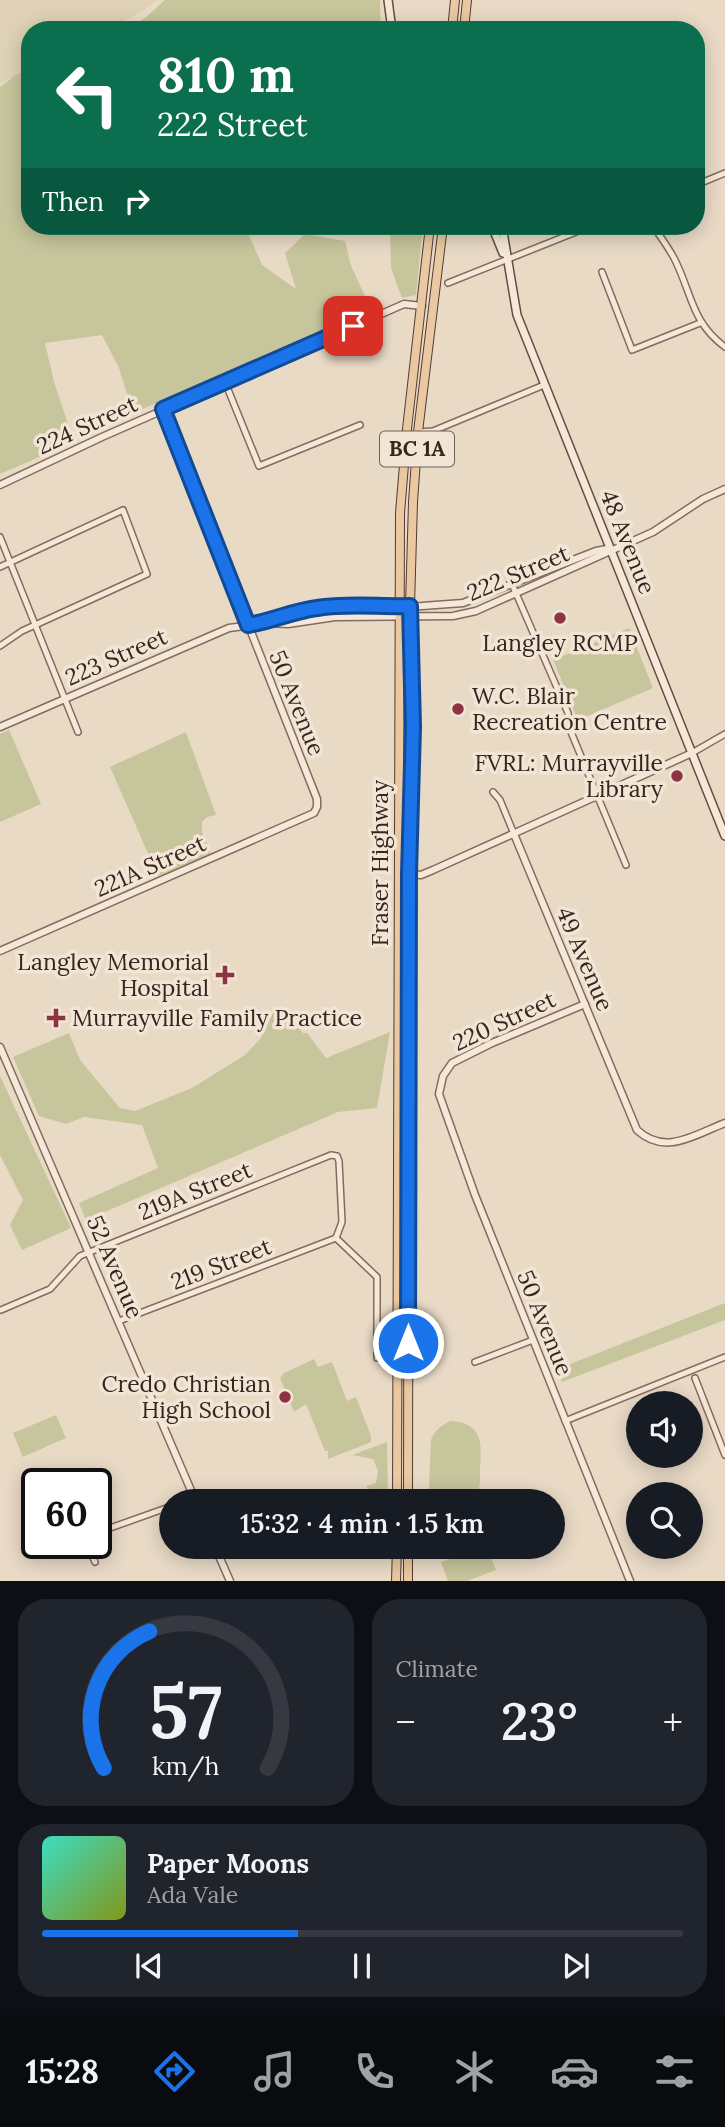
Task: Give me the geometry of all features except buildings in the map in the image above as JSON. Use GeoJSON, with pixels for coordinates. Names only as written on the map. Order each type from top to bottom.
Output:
{"type":"FeatureCollection","features":[{"type":"Feature","properties":{"kind":"main road"},"geometry":{"type":"LineString","coordinates":[[388,0],[391,21]]}},
{"type":"Feature","properties":{"kind":"main road"},"geometry":{"type":"LineString","coordinates":[[453,21],[455,0]]}},
{"type":"Feature","properties":{"kind":"main road"},"geometry":{"type":"LineString","coordinates":[[465,21],[467,0]]}},
{"type":"Feature","properties":{"kind":"main road","name":"Fraser Highway"},"geometry":{"type":"LineString","coordinates":[[397,1489],[402,484],[429,235]]}},
{"type":"Feature","properties":{"kind":"main road","name":"Fraser Highway"},"geometry":{"type":"LineString","coordinates":[[408,1489],[409,874],[413,727],[410,606],[418,432],[442,235]]}},
{"type":"Feature","properties":{"kind":"main road","name":"48 Avenue"},"geometry":{"type":"LineString","coordinates":[[496,235],[506,260]]}},
{"type":"Feature","properties":{"kind":"main road","name":"48 Avenue"},"geometry":{"type":"LineString","coordinates":[[503,235],[514,308],[725,836]]}},
{"type":"Feature","properties":{"kind":"main road"},"geometry":{"type":"LineString","coordinates":[[396,1581],[397,1559]]}},
{"type":"Feature","properties":{"kind":"main road"},"geometry":{"type":"LineString","coordinates":[[408,1559],[408,1581]]}},
{"type":"Feature","properties":{"kind":"street"},"geometry":{"type":"LineString","coordinates":[[705,181],[725,173]]}},
{"type":"Feature","properties":{"kind":"street"},"geometry":{"type":"LineString","coordinates":[[448,283],[569,235]]}},
{"type":"Feature","properties":{"kind":"street"},"geometry":{"type":"LineString","coordinates":[[659,235],[674,258],[700,323],[725,347]]}},
{"type":"Feature","properties":{"kind":"street"},"geometry":{"type":"LineString","coordinates":[[602,272],[632,350],[700,323]]}},
{"type":"Feature","properties":{"kind":"street","name":"224 Street"},"geometry":{"type":"LineString","coordinates":[[0,485],[163,409],[404,304],[422,306]]}},
{"type":"Feature","properties":{"kind":"street"},"geometry":{"type":"LineString","coordinates":[[225,382],[259,466],[360,425]]}},
{"type":"Feature","properties":{"kind":"street"},"geometry":{"type":"LineString","coordinates":[[418,432],[433,431],[544,385]]}},
{"type":"Feature","properties":{"kind":"street","name":"50 Avenue"},"geometry":{"type":"LineString","coordinates":[[163,409],[317,799],[314,813]]}},
{"type":"Feature","properties":{"kind":"street","name":"222 Street"},"geometry":{"type":"LineString","coordinates":[[248,625],[268,622],[288,624],[335,617],[465,614],[653,532],[725,488]]}},
{"type":"Feature","properties":{"kind":"street"},"geometry":{"type":"LineString","coordinates":[[0,567],[123,510],[147,574],[36,625],[0,646]]}},
{"type":"Feature","properties":{"kind":"street"},"geometry":{"type":"LineString","coordinates":[[0,537],[78,732]]}},
{"type":"Feature","properties":{"kind":"street","name":"222 Street"},"geometry":{"type":"LineString","coordinates":[[268,622],[287,614],[317,608],[463,603],[596,551],[610,549]]}},
{"type":"Feature","properties":{"kind":"street"},"geometry":{"type":"LineString","coordinates":[[512,584],[568,713],[571,732],[626,865]]}},
{"type":"Feature","properties":{"kind":"street","name":"223 Street"},"geometry":{"type":"LineString","coordinates":[[0,727],[214,632],[248,625]]}},
{"type":"Feature","properties":{"kind":"street"},"geometry":{"type":"LineString","coordinates":[[409,874],[424,874],[692,753],[725,734]]}},
{"type":"Feature","properties":{"kind":"street","name":"49 Avenue"},"geometry":{"type":"LineString","coordinates":[[493,792],[500,800],[637,1130],[647,1139],[661,1144],[676,1143],[725,1123]]}},
{"type":"Feature","properties":{"kind":"street","name":"221A Street"},"geometry":{"type":"LineString","coordinates":[[0,951],[314,813]]}},
{"type":"Feature","properties":{"kind":"street","name":"220 Street"},"geometry":{"type":"LineString","coordinates":[[443,1076],[452,1063],[585,1004]]}},
{"type":"Feature","properties":{"kind":"street","name":"52 Avenue"},"geometry":{"type":"LineString","coordinates":[[0,1046],[191,1489]]}},
{"type":"Feature","properties":{"kind":"street","name":"50 Avenue"},"geometry":{"type":"LineString","coordinates":[[443,1076],[439,1094],[446,1119],[630,1581]]}},
{"type":"Feature","properties":{"kind":"street","name":"219A Street"},"geometry":{"type":"LineString","coordinates":[[1,1310],[50,1289],[75,1260],[89,1252],[331,1155],[337,1156],[340,1173],[342,1222],[336,1238]]}},
{"type":"Feature","properties":{"kind":"street"},"geometry":{"type":"LineString","coordinates":[[336,1238],[377,1277],[377,1358]]}},
{"type":"Feature","properties":{"kind":"street","name":"219 Street"},"geometry":{"type":"LineString","coordinates":[[119,1321],[336,1238]]}},
{"type":"Feature","properties":{"kind":"street"},"geometry":{"type":"LineString","coordinates":[[475,1362],[533,1340]]}},
{"type":"Feature","properties":{"kind":"street"},"geometry":{"type":"LineString","coordinates":[[565,1421],[725,1357]]}},
{"type":"Feature","properties":{"kind":"street"},"geometry":{"type":"LineString","coordinates":[[695,1378],[725,1455]]}},
{"type":"Feature","properties":{"kind":"street"},"geometry":{"type":"LineString","coordinates":[[112,1527],[159,1511]]}},
{"type":"Feature","properties":{"kind":"street"},"geometry":{"type":"LineString","coordinates":[[220,1559],[230,1581]]}},
{"type":"Feature","properties":{"kind":"shaded area"},"geometry":{"type":"Polygon","coordinates":[[[0,0],[156,0],[124,21],[21,21],[21,74],[0,83],[0,0]]]}},
{"type":"Feature","properties":{"kind":"shaded area"},"geometry":{"type":"Polygon","coordinates":[[[165,0],[380,0],[381,21],[139,21],[165,0]]]}},
{"type":"Feature","properties":{"kind":"shaded area"},"geometry":{"type":"Polygon","coordinates":[[[17,74],[21,74],[21,235],[249,235],[262,265],[296,289],[285,253],[304,235],[345,241],[351,266],[373,313],[133,413],[119,368],[102,335],[45,343],[54,382],[74,442],[0,474],[0,87],[17,74]]]}},
{"type":"Feature","properties":{"kind":"shaded area"},"geometry":{"type":"Polygon","coordinates":[[[390,235],[422,235],[416,295],[402,298],[391,268],[390,235]]]}},
{"type":"Feature","properties":{"kind":"shaded area"},"geometry":{"type":"Polygon","coordinates":[[[629,628],[653,688],[578,720],[553,660],[629,628]]]}},
{"type":"Feature","properties":{"kind":"shaded area"},"geometry":{"type":"Polygon","coordinates":[[[9,730],[41,804],[0,822],[0,734],[9,730]]]}},
{"type":"Feature","properties":{"kind":"shaded area"},"geometry":{"type":"Polygon","coordinates":[[[186,732],[216,815],[207,817],[202,822],[202,832],[211,854],[158,876],[110,767],[186,732]]]}},
{"type":"Feature","properties":{"kind":"shaded area"},"geometry":{"type":"Polygon","coordinates":[[[274,1010],[291,1017],[326,1058],[390,1032],[377,1108],[338,1112],[86,1220],[79,1203],[158,1168],[142,1125],[84,1117],[66,1124],[39,1116],[13,1057],[69,1033],[80,1060],[120,1108],[135,1111],[192,1088],[245,1055],[261,1038],[274,1010]]]}},
{"type":"Feature","properties":{"kind":"shaded area"},"geometry":{"type":"Polygon","coordinates":[[[0,1076],[71,1228],[22,1250],[10,1225],[23,1200],[0,1155],[0,1076]]]}},
{"type":"Feature","properties":{"kind":"shaded area"},"geometry":{"type":"Polygon","coordinates":[[[725,1303],[725,1320],[562,1382],[555,1370],[725,1303]]]}},
{"type":"Feature","properties":{"kind":"shaded area"},"geometry":{"type":"Polygon","coordinates":[[[314,1359],[318,1367],[332,1362],[347,1401],[356,1397],[371,1436],[371,1442],[328,1459],[328,1451],[325,1451],[306,1404],[294,1412],[280,1378],[284,1373],[314,1359]]]}},
{"type":"Feature","properties":{"kind":"shaded area"},"geometry":{"type":"Polygon","coordinates":[[[56,1415],[66,1438],[23,1457],[13,1433],[56,1415]]]}},
{"type":"Feature","properties":{"kind":"shaded area"},"geometry":{"type":"Polygon","coordinates":[[[451,1421],[462,1423],[475,1430],[481,1451],[479,1489],[429,1489],[431,1440],[444,1424],[451,1421]]]}},
{"type":"Feature","properties":{"kind":"shaded area"},"geometry":{"type":"Polygon","coordinates":[[[387,1442],[388,1489],[368,1489],[366,1486],[376,1483],[378,1471],[373,1459],[352,1455],[387,1442]]]}},
{"type":"Feature","properties":{"kind":"shaded area"},"geometry":{"type":"Polygon","coordinates":[[[449,1559],[492,1559],[496,1570],[467,1581],[448,1581],[441,1562],[449,1559]]]}},
{"type":"Feature","properties":{"kind":"place","name":"Langley RCMP"},"geometry":{"type":"Point","coordinates":[560,618]}},
{"type":"Feature","properties":{"kind":"place","name":"W.C. Blair Recreation Centre"},"geometry":{"type":"Point","coordinates":[458,709]}},
{"type":"Feature","properties":{"kind":"place","name":"FVRL: Murrayville Library"},"geometry":{"type":"Point","coordinates":[677,776]}},
{"type":"Feature","properties":{"kind":"place","name":"Langley Memorial Hospital"},"geometry":{"type":"Point","coordinates":[225,975]}},
{"type":"Feature","properties":{"kind":"place","name":"Murrayville Family Practice"},"geometry":{"type":"Point","coordinates":[56,1018]}},
{"type":"Feature","properties":{"kind":"place","name":"Credo Christian High School"},"geometry":{"type":"Point","coordinates":[285,1397]}},
{"type":"Feature","properties":{"kind":"route"},"geometry":{"type":"LineString","coordinates":[[353,326],[163,409],[248,625],[317,608],[410,606],[413,727],[409,874],[408,1343]]}}]}
